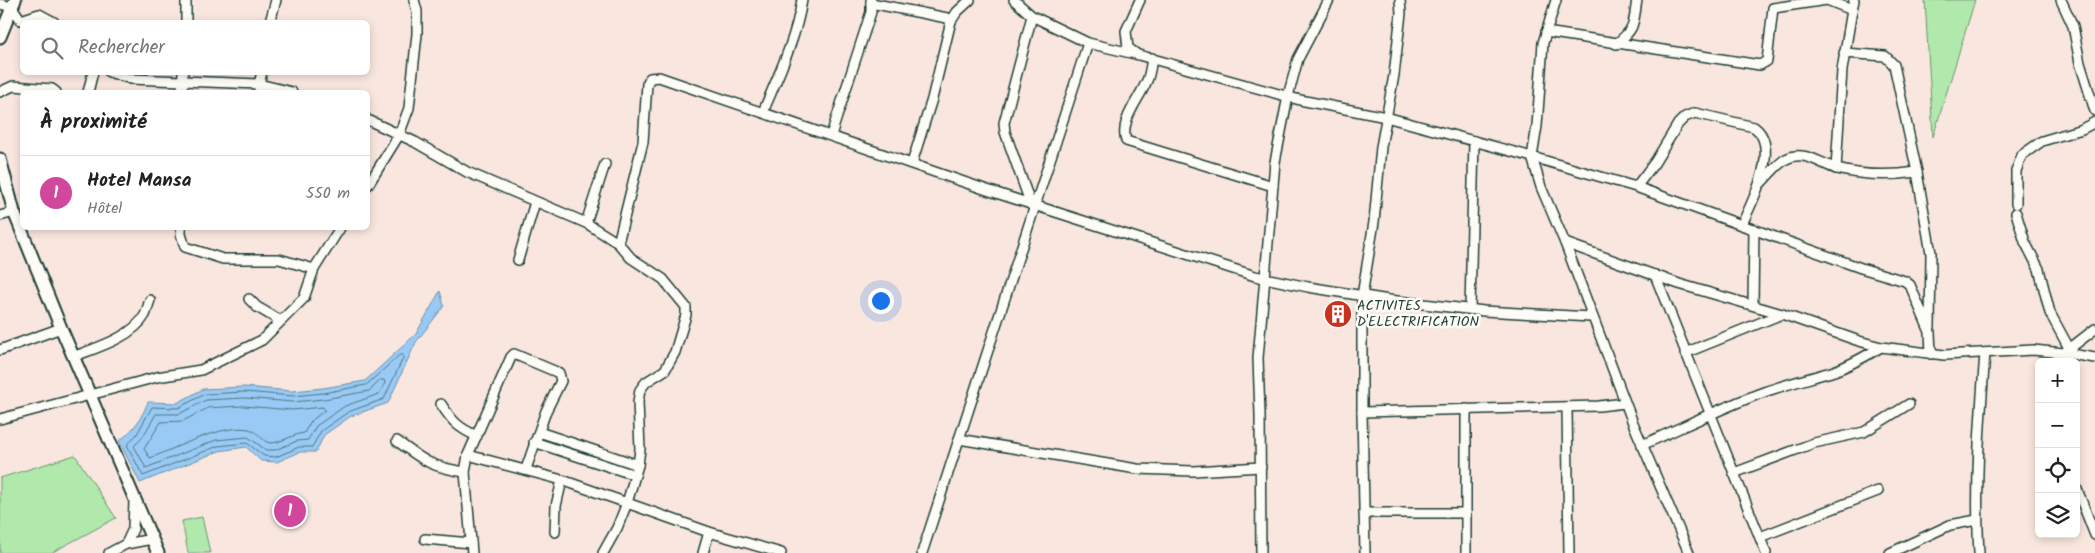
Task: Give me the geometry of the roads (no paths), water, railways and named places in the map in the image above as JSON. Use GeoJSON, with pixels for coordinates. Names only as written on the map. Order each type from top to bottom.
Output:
{"type":"FeatureCollection","features":[{"type":"Feature","properties":{"kind":"main road"},"geometry":{"type":"LineString","coordinates":[[0,37],[14,3]]}},
{"type":"Feature","properties":{"kind":"main road"},"geometry":{"type":"LineString","coordinates":[[0,159],[14,212],[20,227]]}},
{"type":"Feature","properties":{"kind":"main road"},"geometry":{"type":"LineString","coordinates":[[21,230],[61,328],[75,356],[90,396],[158,553]]}},
{"type":"Feature","properties":{"kind":"street"},"geometry":{"type":"LineString","coordinates":[[186,0],[186,20]]}},
{"type":"Feature","properties":{"kind":"street"},"geometry":{"type":"LineString","coordinates":[[271,20],[276,0]]}},
{"type":"Feature","properties":{"kind":"street"},"geometry":{"type":"LineString","coordinates":[[370,182],[399,135],[412,97],[418,10],[414,0]]}},
{"type":"Feature","properties":{"kind":"street"},"geometry":{"type":"LineString","coordinates":[[763,112],[786,56],[800,13],[802,0]]}},
{"type":"Feature","properties":{"kind":"street"},"geometry":{"type":"LineString","coordinates":[[912,163],[932,99],[951,21],[957,12],[970,0]]}},
{"type":"Feature","properties":{"kind":"street"},"geometry":{"type":"LineString","coordinates":[[1014,0],[1032,16],[1088,43],[1152,58],[1288,96],[1386,117],[1636,187],[1862,268],[1906,281],[1910,285],[1930,332]]}},
{"type":"Feature","properties":{"kind":"street"},"geometry":{"type":"LineString","coordinates":[[1135,54],[1128,48],[1126,31],[1140,0]]}},
{"type":"Feature","properties":{"kind":"street"},"geometry":{"type":"LineString","coordinates":[[1261,553],[1258,358],[1263,278],[1272,186],[1288,96],[1298,59],[1329,0]]}},
{"type":"Feature","properties":{"kind":"street"},"geometry":{"type":"LineString","coordinates":[[1365,553],[1362,296],[1374,222],[1386,117],[1394,75],[1401,13],[1400,0]]}},
{"type":"Feature","properties":{"kind":"street"},"geometry":{"type":"LineString","coordinates":[[1556,0],[1543,43],[1537,126],[1532,157],[1541,187],[1565,243],[1591,317],[1625,403],[1689,553]]}},
{"type":"Feature","properties":{"kind":"street"},"geometry":{"type":"LineString","coordinates":[[1616,44],[1633,28],[1637,0]]}},
{"type":"Feature","properties":{"kind":"street"},"geometry":{"type":"LineString","coordinates":[[1546,32],[1760,65],[1767,61],[1773,4],[1827,0],[1852,10]]}},
{"type":"Feature","properties":{"kind":"street"},"geometry":{"type":"LineString","coordinates":[[1836,168],[1844,53],[1854,0]]}},
{"type":"Feature","properties":{"kind":"street"},"geometry":{"type":"LineString","coordinates":[[2061,0],[2073,26],[2080,63],[2095,111]]}},
{"type":"Feature","properties":{"kind":"street"},"geometry":{"type":"LineString","coordinates":[[831,135],[871,12],[871,1],[947,18],[951,21]]}},
{"type":"Feature","properties":{"kind":"street"},"geometry":{"type":"LineString","coordinates":[[0,4],[14,3],[21,20],[39,14],[50,20]]}},
{"type":"Feature","properties":{"kind":"street"},"geometry":{"type":"LineString","coordinates":[[1032,16],[1004,123],[1005,132],[1033,205]]}},
{"type":"Feature","properties":{"kind":"street"},"geometry":{"type":"LineString","coordinates":[[922,553],[1033,205],[1088,43]]}},
{"type":"Feature","properties":{"kind":"street"},"geometry":{"type":"LineString","coordinates":[[1844,53],[1885,56],[1894,65],[1917,172],[1931,253],[1930,354]]}},
{"type":"Feature","properties":{"kind":"street"},"geometry":{"type":"LineString","coordinates":[[1152,58],[1148,79],[1128,116],[1126,141],[1272,186]]}},
{"type":"Feature","properties":{"kind":"street"},"geometry":{"type":"LineString","coordinates":[[89,90],[92,75]]}},
{"type":"Feature","properties":{"kind":"street"},"geometry":{"type":"LineString","coordinates":[[118,75],[131,79],[183,77],[276,90]]}},
{"type":"Feature","properties":{"kind":"street"},"geometry":{"type":"LineString","coordinates":[[259,88],[261,75]]}},
{"type":"Feature","properties":{"kind":"street"},"geometry":{"type":"LineString","coordinates":[[182,90],[183,77]]}},
{"type":"Feature","properties":{"kind":"street"},"geometry":{"type":"LineString","coordinates":[[618,243],[643,142],[647,84],[650,78],[658,77],[1033,205],[1263,278],[1362,296],[1470,309],[1591,317]]}},
{"type":"Feature","properties":{"kind":"street"},"geometry":{"type":"LineString","coordinates":[[0,92],[13,86],[53,90]]}},
{"type":"Feature","properties":{"kind":"street"},"geometry":{"type":"LineString","coordinates":[[1636,187],[1655,162],[1678,124],[1685,117],[1695,113],[1754,127],[1761,132],[1765,140],[1761,183],[1742,224]]}},
{"type":"Feature","properties":{"kind":"street"},"geometry":{"type":"LineString","coordinates":[[370,121],[467,172],[586,223],[618,243],[631,258],[664,279],[686,307],[686,315],[675,352],[665,370],[646,382],[640,390],[638,411],[640,449],[638,464],[627,503],[604,553]]}},
{"type":"Feature","properties":{"kind":"street"},"geometry":{"type":"LineString","coordinates":[[2066,354],[2050,313],[2039,269],[2025,242],[2016,208],[2016,170],[2022,154],[2042,141],[2082,129],[2095,122]]}},
{"type":"Feature","properties":{"kind":"street"},"geometry":{"type":"LineString","coordinates":[[1470,309],[1474,141]]}},
{"type":"Feature","properties":{"kind":"street"},"geometry":{"type":"LineString","coordinates":[[1761,183],[1786,159],[1797,156],[1808,157],[1836,168],[1863,174],[1890,175],[1917,172]]}},
{"type":"Feature","properties":{"kind":"street"},"geometry":{"type":"LineString","coordinates":[[586,223],[605,164]]}},
{"type":"Feature","properties":{"kind":"street"},"geometry":{"type":"LineString","coordinates":[[518,260],[534,202]]}},
{"type":"Feature","properties":{"kind":"street"},"geometry":{"type":"LineString","coordinates":[[0,216],[14,212]]}},
{"type":"Feature","properties":{"kind":"street"},"geometry":{"type":"LineString","coordinates":[[1754,229],[1754,305]]}},
{"type":"Feature","properties":{"kind":"street"},"geometry":{"type":"LineString","coordinates":[[181,230],[185,247],[223,259],[279,259],[314,269]]}},
{"type":"Feature","properties":{"kind":"street"},"geometry":{"type":"LineString","coordinates":[[0,420],[157,377],[202,370],[262,340],[304,298],[314,269],[339,230]]}},
{"type":"Feature","properties":{"kind":"street"},"geometry":{"type":"LineString","coordinates":[[1565,243],[1655,275],[1881,347],[1930,354],[2033,350],[2095,358]]}},
{"type":"Feature","properties":{"kind":"street"},"geometry":{"type":"LineString","coordinates":[[1655,275],[1766,553]]}},
{"type":"Feature","properties":{"kind":"street"},"geometry":{"type":"LineString","coordinates":[[249,299],[257,307],[281,321]]}},
{"type":"Feature","properties":{"kind":"street"},"geometry":{"type":"LineString","coordinates":[[75,356],[105,346],[132,328],[144,316],[150,300]]}},
{"type":"Feature","properties":{"kind":"street"},"geometry":{"type":"LineString","coordinates":[[1685,353],[1782,314]]}},
{"type":"Feature","properties":{"kind":"street"},"geometry":{"type":"LineString","coordinates":[[0,350],[61,328]]}},
{"type":"Feature","properties":{"kind":"street"},"geometry":{"type":"LineString","coordinates":[[2066,354],[2095,329]]}},
{"type":"Feature","properties":{"kind":"street"},"geometry":{"type":"LineString","coordinates":[[1642,445],[1710,414],[1799,380],[1834,371],[1857,361],[1881,347]]}},
{"type":"Feature","properties":{"kind":"street"},"geometry":{"type":"LineString","coordinates":[[1979,553],[1977,520],[1979,423],[1985,353]]}},
{"type":"Feature","properties":{"kind":"street"},"geometry":{"type":"LineString","coordinates":[[472,553],[465,472],[468,455],[490,402],[514,354],[559,373],[561,376],[561,381],[546,411],[534,442],[526,469]]}},
{"type":"Feature","properties":{"kind":"street"},"geometry":{"type":"LineString","coordinates":[[1362,412],[1567,407],[1625,403]]}},
{"type":"Feature","properties":{"kind":"street"},"geometry":{"type":"LineString","coordinates":[[441,404],[450,418],[465,431],[477,436]]}},
{"type":"Feature","properties":{"kind":"street"},"geometry":{"type":"LineString","coordinates":[[1734,473],[1814,443],[1864,432],[1909,404]]}},
{"type":"Feature","properties":{"kind":"street"},"geometry":{"type":"LineString","coordinates":[[1567,407],[1569,553]]}},
{"type":"Feature","properties":{"kind":"street"},"geometry":{"type":"LineString","coordinates":[[1466,409],[1466,553]]}},
{"type":"Feature","properties":{"kind":"street"},"geometry":{"type":"LineString","coordinates":[[539,432],[638,464]]}},
{"type":"Feature","properties":{"kind":"street"},"geometry":{"type":"LineString","coordinates":[[959,439],[1137,469],[1193,470],[1260,466]]}},
{"type":"Feature","properties":{"kind":"street"},"geometry":{"type":"LineString","coordinates":[[397,441],[429,464],[442,469],[465,472]]}},
{"type":"Feature","properties":{"kind":"street"},"geometry":{"type":"LineString","coordinates":[[534,442],[635,475]]}},
{"type":"Feature","properties":{"kind":"street"},"geometry":{"type":"LineString","coordinates":[[468,455],[562,480],[710,532],[781,553]]}},
{"type":"Feature","properties":{"kind":"street"},"geometry":{"type":"LineString","coordinates":[[556,532],[556,506],[562,480]]}},
{"type":"Feature","properties":{"kind":"street"},"geometry":{"type":"LineString","coordinates":[[1760,536],[1878,491]]}},
{"type":"Feature","properties":{"kind":"street"},"geometry":{"type":"LineString","coordinates":[[2078,493],[2095,535]]}},
{"type":"Feature","properties":{"kind":"street"},"geometry":{"type":"LineString","coordinates":[[126,544],[133,529],[135,498]]}},
{"type":"Feature","properties":{"kind":"street"},"geometry":{"type":"LineString","coordinates":[[1364,513],[1466,513]]}},
{"type":"Feature","properties":{"kind":"street"},"geometry":{"type":"LineString","coordinates":[[1890,553],[1950,525],[1977,520]]}},
{"type":"Feature","properties":{"kind":"street"},"geometry":{"type":"LineString","coordinates":[[704,553],[710,532]]}},
{"type":"Feature","properties":{"kind":"street"},"geometry":{"type":"LineString","coordinates":[[109,553],[126,544],[152,539]]}},
{"type":"Feature","properties":{"kind":"street"},"geometry":{"type":"LineString","coordinates":[[424,539],[471,543]]}},
{"type":"Feature","properties":{"kind":"water"},"geometry":{"type":"Polygon","coordinates":[[[440,291],[444,306],[416,342],[388,403],[351,416],[324,435],[316,452],[300,452],[277,462],[261,461],[246,447],[219,451],[140,483],[119,441],[136,424],[148,402],[177,403],[203,389],[244,387],[292,391],[365,381],[416,334],[440,291]]]}},
{"type":"Feature","properties":{"kind":"place","name":"ACTIVITES D'ELECTRIFICATION"},"geometry":{"type":"Point","coordinates":[1338,314]}},
{"type":"Feature","properties":{"kind":"place","name":"Hotel Mansa"},"geometry":{"type":"Point","coordinates":[290,511]}}]}
